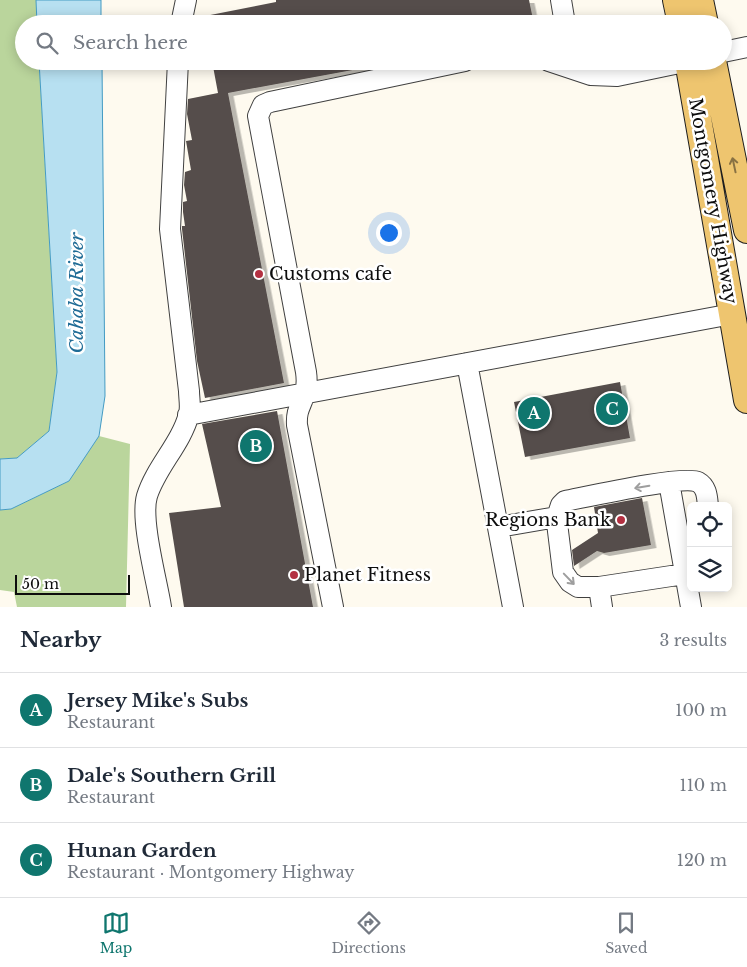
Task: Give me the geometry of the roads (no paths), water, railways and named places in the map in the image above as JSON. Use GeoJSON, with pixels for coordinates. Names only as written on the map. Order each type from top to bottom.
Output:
{"type":"FeatureCollection","features":[{"type":"Feature","properties":{"kind":"main road"},"geometry":{"type":"LineString","coordinates":[[676,0],[679,15]]}},
{"type":"Feature","properties":{"kind":"main road"},"geometry":{"type":"LineString","coordinates":[[700,0],[703,15]]}},
{"type":"Feature","properties":{"kind":"main road","name":"Montgomery Highway"},"geometry":{"type":"LineString","coordinates":[[690,70],[747,400]]}},
{"type":"Feature","properties":{"kind":"main road","name":"Montgomery Highway"},"geometry":{"type":"LineString","coordinates":[[715,70],[747,230]]}},
{"type":"Feature","properties":{"kind":"street"},"geometry":{"type":"LineString","coordinates":[[184,15],[186,0]]}},
{"type":"Feature","properties":{"kind":"street"},"geometry":{"type":"LineString","coordinates":[[561,0],[564,15]]}},
{"type":"Feature","properties":{"kind":"street"},"geometry":{"type":"LineString","coordinates":[[732,50],[747,47]]}},
{"type":"Feature","properties":{"kind":"street"},"geometry":{"type":"LineString","coordinates":[[161,607],[146,527],[147,498],[159,470],[188,415],[189,391],[170,229],[178,70]]}},
{"type":"Feature","properties":{"kind":"street"},"geometry":{"type":"LineString","coordinates":[[333,607],[297,425],[296,415],[298,406],[305,393],[306,372],[258,116],[263,105],[270,102],[421,70]]}},
{"type":"Feature","properties":{"kind":"street"},"geometry":{"type":"LineString","coordinates":[[582,70],[591,75],[617,76],[645,70]]}},
{"type":"Feature","properties":{"kind":"street"},"geometry":{"type":"LineString","coordinates":[[188,415],[732,314]]}},
{"type":"Feature","properties":{"kind":"street"},"geometry":{"type":"LineString","coordinates":[[467,363],[513,607]]}},
{"type":"Feature","properties":{"kind":"street"},"geometry":{"type":"LineString","coordinates":[[687,573],[599,587],[578,587],[570,582],[563,572],[558,517],[561,506],[565,501],[689,480],[697,481],[703,486],[706,490],[708,502]]}},
{"type":"Feature","properties":{"kind":"street"},"geometry":{"type":"LineString","coordinates":[[669,482],[687,568]]}},
{"type":"Feature","properties":{"kind":"street"},"geometry":{"type":"LineString","coordinates":[[498,527],[558,517]]}},
{"type":"Feature","properties":{"kind":"street"},"geometry":{"type":"LineString","coordinates":[[599,587],[602,607]]}},
{"type":"Feature","properties":{"kind":"street"},"geometry":{"type":"LineString","coordinates":[[690,592],[691,607]]}},
{"type":"Feature","properties":{"kind":"water"},"geometry":{"type":"Polygon","coordinates":[[[36,0],[101,0],[101,15],[37,15],[36,0]]]}},
{"type":"Feature","properties":{"kind":"water","name":"Cahaba River"},"geometry":{"type":"Polygon","coordinates":[[[40,70],[102,70],[105,396],[99,436],[69,481],[11,509],[0,510],[0,459],[17,458],[49,431],[57,372],[40,70]]]}},
{"type":"Feature","properties":{"kind":"place","name":"Customs cafe"},"geometry":{"type":"Point","coordinates":[259,274]}},
{"type":"Feature","properties":{"kind":"place","name":"Hunan Garden"},"geometry":{"type":"Point","coordinates":[612,409]}},
{"type":"Feature","properties":{"kind":"place","name":"Jersey Mike's Subs"},"geometry":{"type":"Point","coordinates":[534,413]}},
{"type":"Feature","properties":{"kind":"place","name":"Dale's Southern Grill"},"geometry":{"type":"Point","coordinates":[256,446]}},
{"type":"Feature","properties":{"kind":"place","name":"Regions Bank"},"geometry":{"type":"Point","coordinates":[621,520]}},
{"type":"Feature","properties":{"kind":"place","name":"Planet Fitness"},"geometry":{"type":"Point","coordinates":[294,575]}}]}
